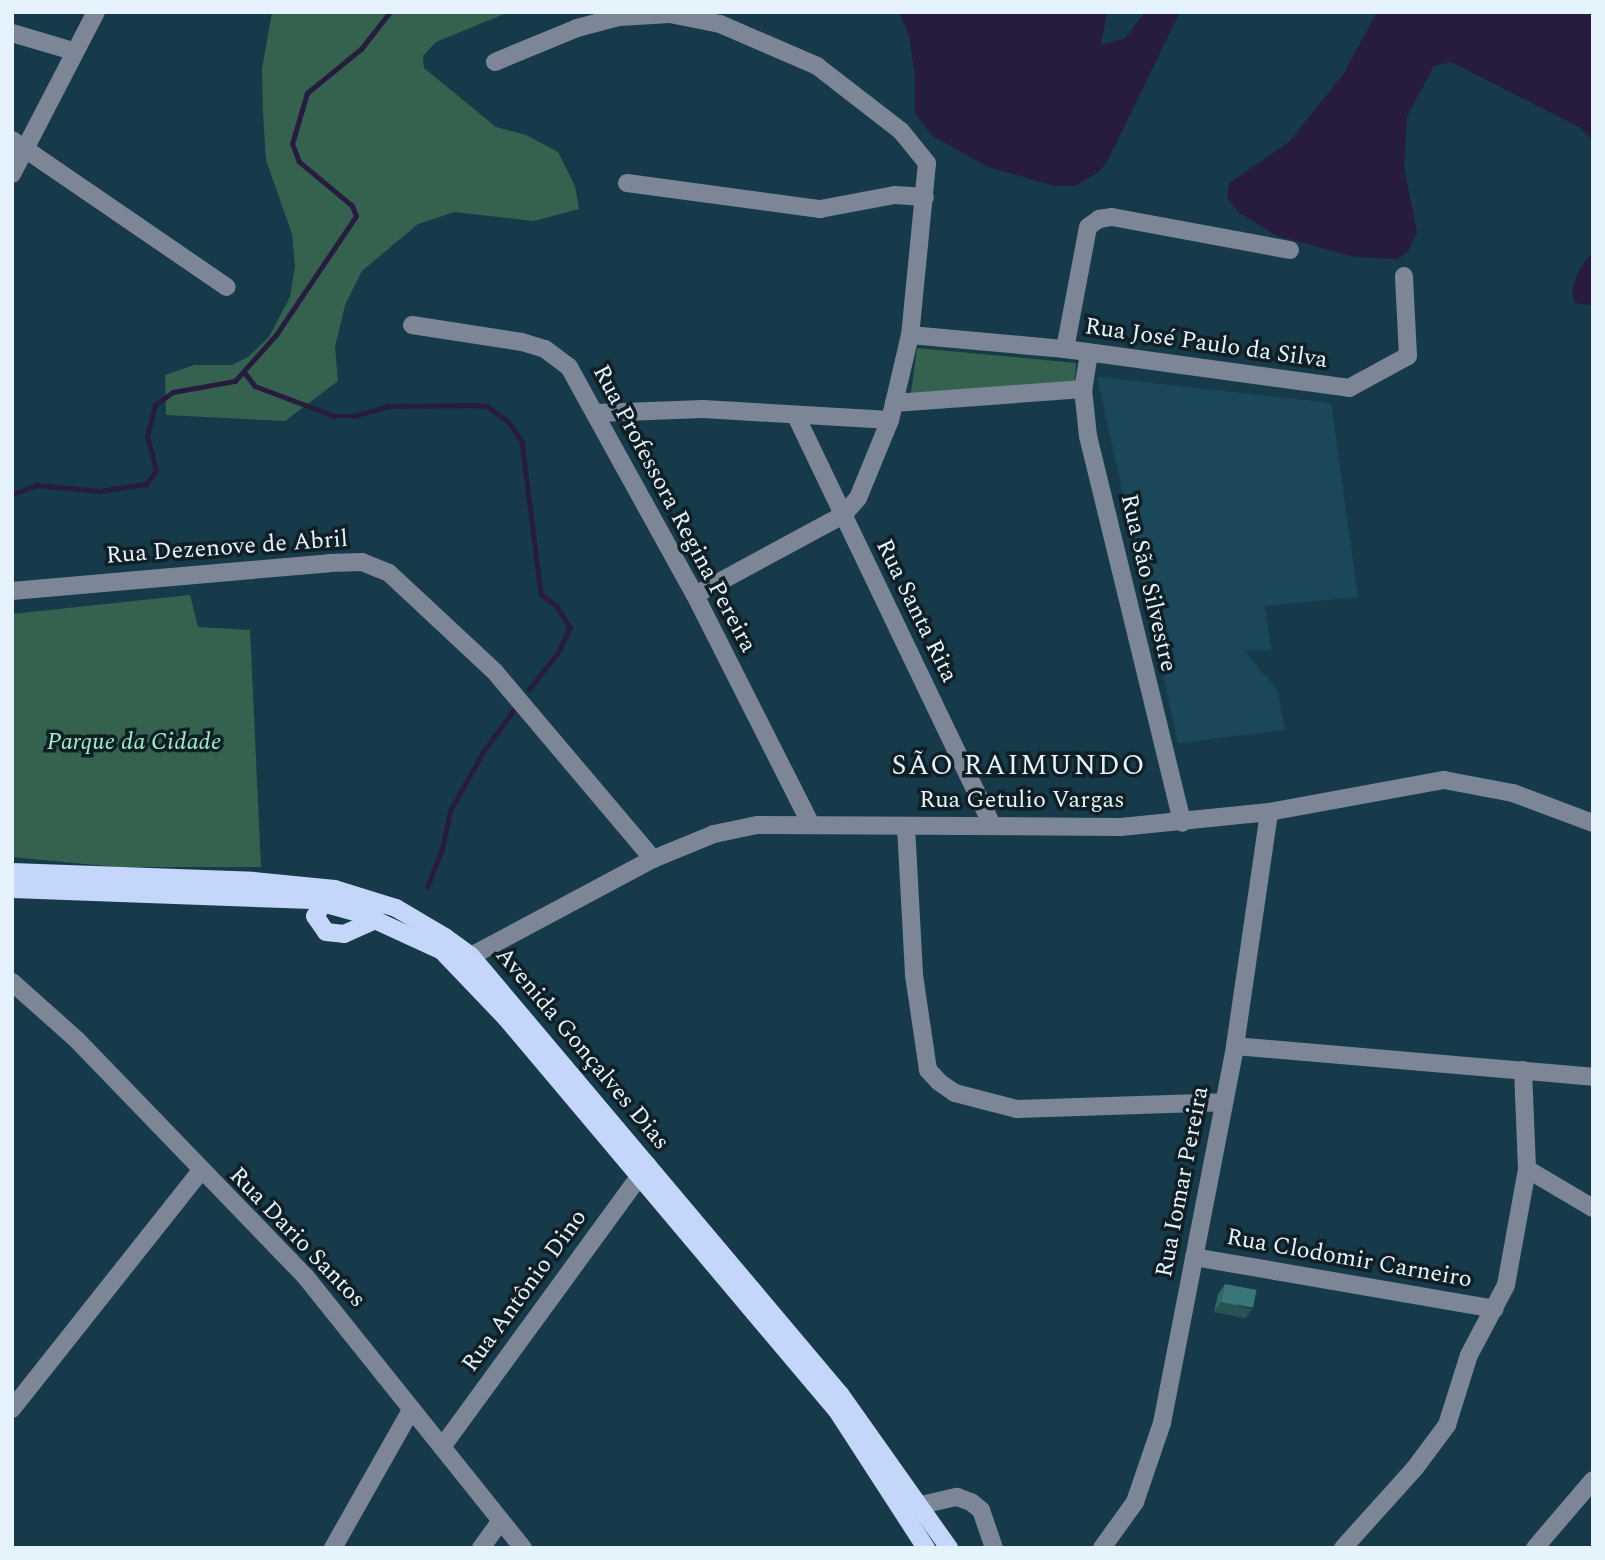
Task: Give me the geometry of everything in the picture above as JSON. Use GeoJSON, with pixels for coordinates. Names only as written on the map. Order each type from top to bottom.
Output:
{"type":"FeatureCollection","features":[{"type":"Feature","properties":{"kind":"main road","name":"Avenida Gonçalves Dias"},"geometry":{"type":"LineString","coordinates":[[12,872],[293,883],[335,889],[381,911],[423,922],[471,956],[838,1412],[932,1547]]}},
{"type":"Feature","properties":{"kind":"main road"},"geometry":{"type":"LineString","coordinates":[[12,889],[266,896],[321,902]]}},
{"type":"Feature","properties":{"kind":"main road"},"geometry":{"type":"LineString","coordinates":[[336,895],[381,911],[344,934],[331,934],[316,922],[316,909],[321,902],[336,895]]}},
{"type":"Feature","properties":{"kind":"main road","name":"Avenida Gonçalves Dias"},"geometry":{"type":"LineString","coordinates":[[381,911],[408,933],[459,966],[644,1169],[840,1394],[949,1548]]}},
{"type":"Feature","properties":{"kind":"main road"},"geometry":{"type":"LineString","coordinates":[[408,933],[429,939],[456,956],[471,956]]}},
{"type":"Feature","properties":{"kind":"street"},"geometry":{"type":"LineString","coordinates":[[12,174],[19,144],[96,12]]}},
{"type":"Feature","properties":{"kind":"street"},"geometry":{"type":"LineString","coordinates":[[495,62],[576,28],[619,17],[670,14],[720,24],[817,66],[901,131],[924,156],[928,168],[910,335],[892,411],[865,485],[843,515],[695,595]]}},
{"type":"Feature","properties":{"kind":"street"},"geometry":{"type":"LineString","coordinates":[[12,33],[73,51]]}},
{"type":"Feature","properties":{"kind":"street"},"geometry":{"type":"LineString","coordinates":[[19,144],[227,287]]}},
{"type":"Feature","properties":{"kind":"street"},"geometry":{"type":"LineString","coordinates":[[627,183],[820,209],[895,195],[925,197]]}},
{"type":"Feature","properties":{"kind":"street"},"geometry":{"type":"LineString","coordinates":[[1065,349],[1088,227],[1099,219],[1112,218],[1290,250]]}},
{"type":"Feature","properties":{"kind":"street","name":"Rua José Paulo da Silva"},"geometry":{"type":"LineString","coordinates":[[910,335],[1065,349],[1349,388],[1408,356],[1404,276]]}},
{"type":"Feature","properties":{"kind":"street","name":"Rua Professora Regina Pereira"},"geometry":{"type":"LineString","coordinates":[[411,325],[545,349],[569,367],[597,413],[695,595],[810,823]]}},
{"type":"Feature","properties":{"kind":"street","name":"Rua São Silvestre"},"geometry":{"type":"LineString","coordinates":[[1089,353],[1083,389],[1088,436],[1114,552],[1182,823]]}},
{"type":"Feature","properties":{"kind":"street"},"geometry":{"type":"LineString","coordinates":[[597,413],[680,408],[796,416],[892,411],[1083,389]]}},
{"type":"Feature","properties":{"kind":"street","name":"Rua Santa Rita"},"geometry":{"type":"LineString","coordinates":[[796,416],[992,826]]}},
{"type":"Feature","properties":{"kind":"street","name":"Rua Dezenove de Abril"},"geometry":{"type":"LineString","coordinates":[[12,591],[330,563],[362,562],[389,573],[495,672],[653,859]]}},
{"type":"Feature","properties":{"kind":"street","name":"Rua Getulio Vargas"},"geometry":{"type":"LineString","coordinates":[[471,956],[653,859],[714,834],[810,823],[906,826],[1182,823],[1269,811],[1444,780],[1468,781],[1513,793],[1593,823]]}},
{"type":"Feature","properties":{"kind":"street","name":"Rua Iomar Pereira"},"geometry":{"type":"LineString","coordinates":[[1102,1548],[1135,1502],[1148,1471],[1162,1423],[1235,1045],[1269,811]]}},
{"type":"Feature","properties":{"kind":"street"},"geometry":{"type":"LineString","coordinates":[[906,826],[914,975],[928,1070],[939,1083],[955,1093],[1017,1109],[1224,1102]]}},
{"type":"Feature","properties":{"kind":"street","name":"Rua Dario Santos"},"geometry":{"type":"LineString","coordinates":[[12,982],[77,1040],[200,1172],[305,1276],[523,1548]]}},
{"type":"Feature","properties":{"kind":"street"},"geometry":{"type":"LineString","coordinates":[[1235,1045],[1593,1077]]}},
{"type":"Feature","properties":{"kind":"street"},"geometry":{"type":"LineString","coordinates":[[1343,1548],[1435,1444],[1447,1425],[1469,1355],[1495,1309],[1512,1262],[1527,1169],[1523,1070]]}},
{"type":"Feature","properties":{"kind":"street","name":"Rua Antônio Dino"},"geometry":{"type":"LineString","coordinates":[[442,1447],[644,1169]]}},
{"type":"Feature","properties":{"kind":"street"},"geometry":{"type":"LineString","coordinates":[[1527,1169],[1593,1208]]}},
{"type":"Feature","properties":{"kind":"street"},"geometry":{"type":"LineString","coordinates":[[12,1409],[200,1172]]}},
{"type":"Feature","properties":{"kind":"street","name":"Rua Clodomir Carneiro"},"geometry":{"type":"LineString","coordinates":[[1194,1257],[1495,1309]]}},
{"type":"Feature","properties":{"kind":"street"},"geometry":{"type":"LineString","coordinates":[[333,1548],[411,1410]]}},
{"type":"Feature","properties":{"kind":"street"},"geometry":{"type":"LineString","coordinates":[[1535,1548],[1593,1480]]}},
{"type":"Feature","properties":{"kind":"street"},"geometry":{"type":"LineString","coordinates":[[921,1505],[957,1497],[971,1502],[982,1510],[994,1548]]}},
{"type":"Feature","properties":{"kind":"street"},"geometry":{"type":"LineString","coordinates":[[481,1548],[500,1522]]}},
{"type":"Feature","properties":{"kind":"shaded area"},"geometry":{"type":"Polygon","coordinates":[[[899,12],[1107,12],[1101,45],[1125,38],[1145,12],[1180,12],[1109,158],[1099,172],[1075,186],[1055,186],[988,167],[932,136],[915,113],[915,77],[909,36],[899,12]]]}},
{"type":"Feature","properties":{"kind":"shaded area"},"geometry":{"type":"Polygon","coordinates":[[[1377,12],[1593,12],[1593,141],[1579,127],[1451,62],[1434,66],[1407,116],[1404,167],[1417,232],[1408,252],[1397,259],[1355,257],[1277,236],[1238,212],[1227,198],[1229,183],[1290,141],[1344,73],[1377,12]]]}},
{"type":"Feature","properties":{"kind":"shaded area"},"geometry":{"type":"Polygon","coordinates":[[[1593,251],[1593,306],[1575,303],[1572,291],[1578,272],[1593,251]]]}},
{"type":"Feature","properties":{"kind":"shaded area"},"geometry":{"type":"Polygon","coordinates":[[[1097,377],[1331,403],[1358,597],[1265,606],[1271,650],[1245,651],[1277,690],[1285,730],[1178,743],[1097,377]]]}},
{"type":"Feature","properties":{"kind":"green space"},"geometry":{"type":"Polygon","coordinates":[[[272,12],[509,12],[436,42],[423,56],[424,68],[496,127],[526,135],[558,152],[575,186],[579,209],[534,221],[454,212],[418,224],[362,271],[345,305],[335,347],[338,381],[285,421],[166,415],[165,375],[194,365],[232,365],[248,357],[269,337],[290,297],[295,266],[292,234],[266,160],[263,113],[262,69],[272,12]]]}},
{"type":"Feature","properties":{"kind":"green space"},"geometry":{"type":"Polygon","coordinates":[[[917,348],[1076,363],[1075,382],[911,393],[917,348]]]}},
{"type":"Feature","properties":{"kind":"green space","name":"Parque da Cidade"},"geometry":{"type":"Polygon","coordinates":[[[190,595],[198,627],[250,630],[261,867],[116,867],[12,857],[12,614],[190,595]]]}},
{"type":"Feature","properties":{"kind":"building"},"geometry":{"type":"Polygon","coordinates":[[[1225,1284],[1256,1290],[1253,1308],[1222,1302],[1225,1284]]]}},
{"type":"Feature","properties":{"kind":"waterway"},"geometry":{"type":"LineString","coordinates":[[12,494],[37,485],[100,491],[146,484],[156,470],[147,437],[155,405],[173,392],[235,381],[276,335],[356,216],[352,206],[299,162],[292,144],[307,93],[361,49],[390,12]]}},
{"type":"Feature","properties":{"kind":"waterway"},"geometry":{"type":"LineString","coordinates":[[245,373],[255,386],[335,416],[354,416],[388,406],[474,405],[487,406],[508,421],[522,441],[541,594],[557,606],[570,628],[559,652],[529,690]]}},
{"type":"Feature","properties":{"kind":"waterway"},"geometry":{"type":"LineString","coordinates":[[427,887],[442,849],[450,811],[483,752],[513,711]]}},
{"type":"Feature","properties":{"kind":"district","name":"SÃO RAIMUNDO"},"geometry":{"type":"Point","coordinates":[1019,766]}}]}
